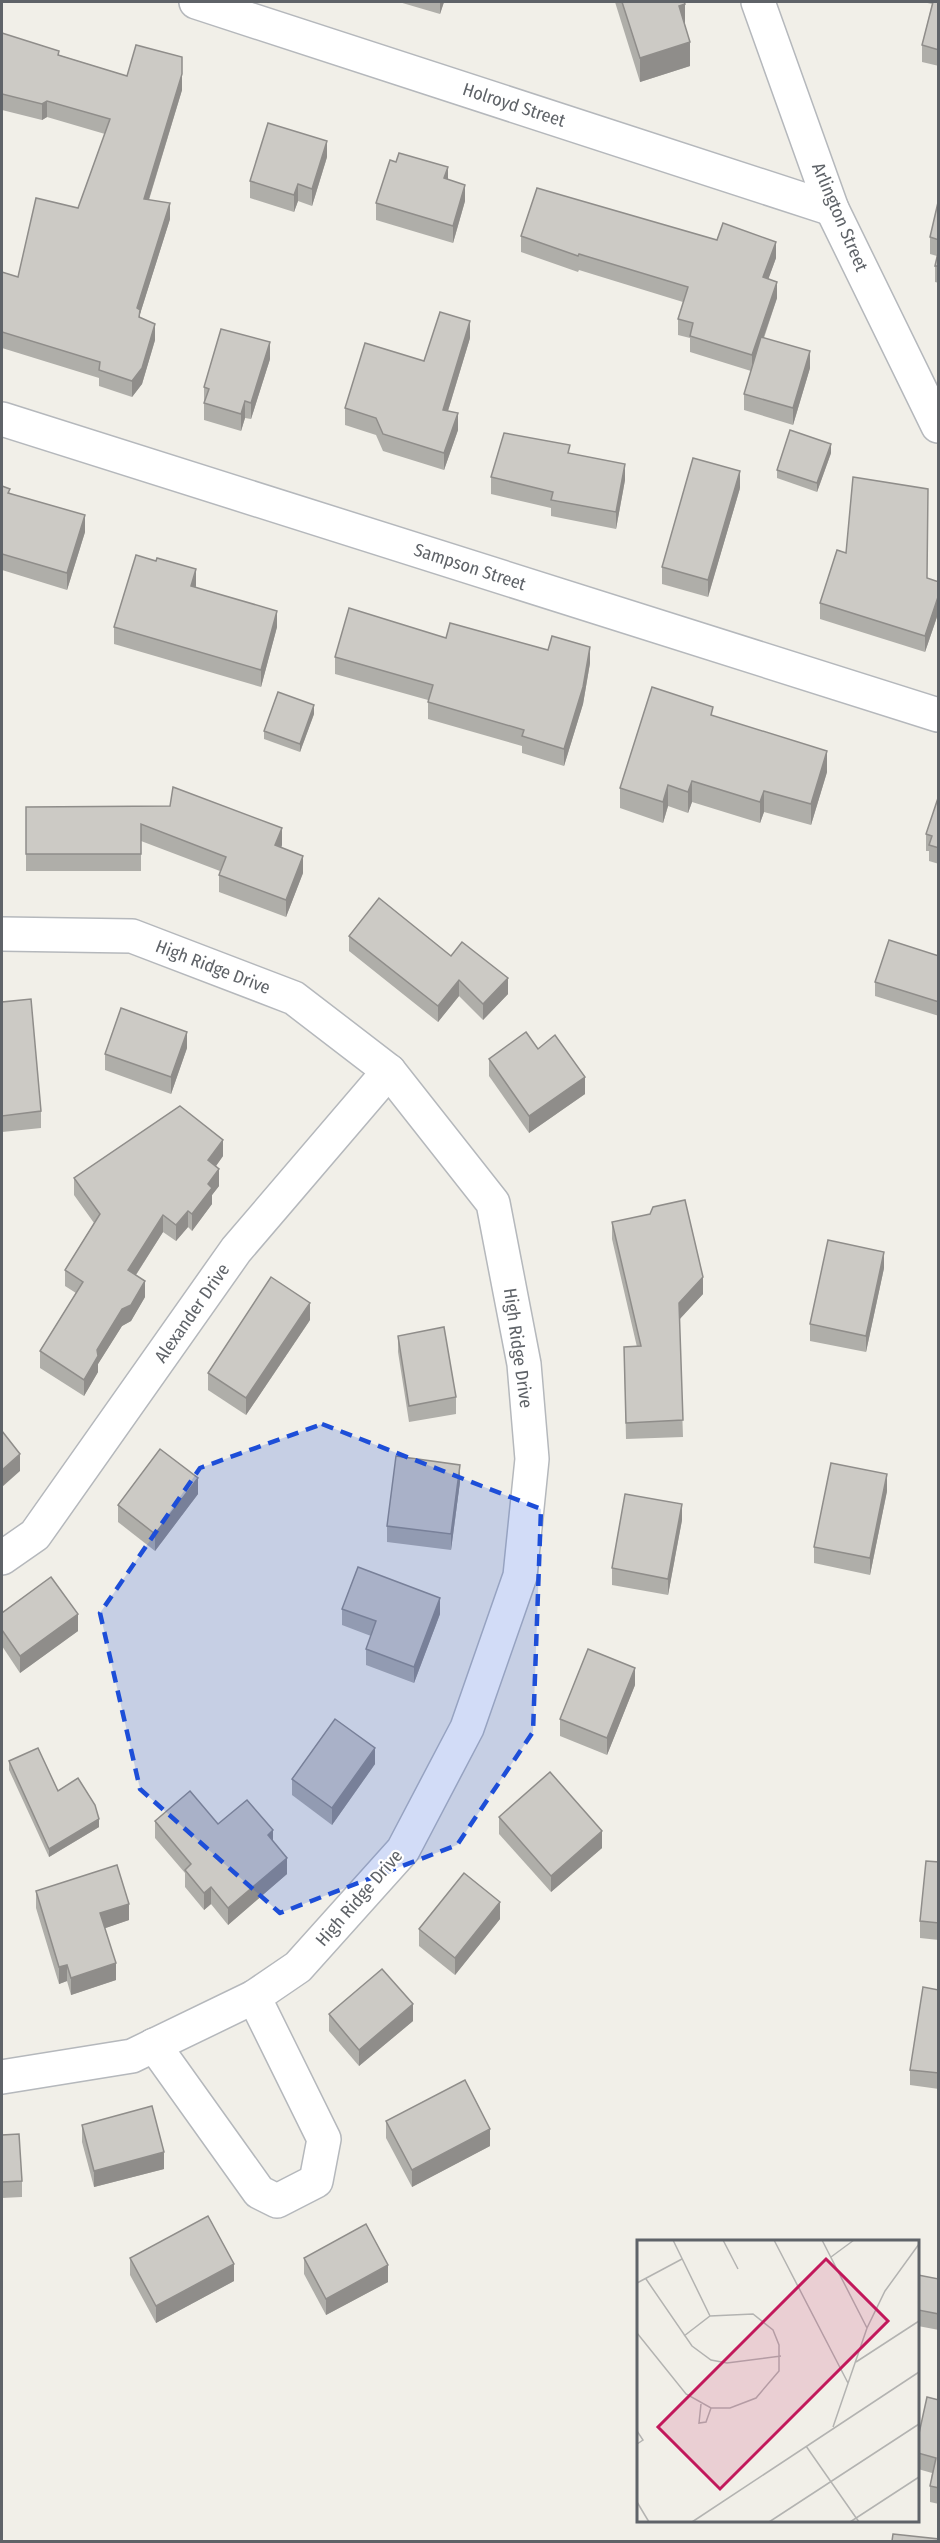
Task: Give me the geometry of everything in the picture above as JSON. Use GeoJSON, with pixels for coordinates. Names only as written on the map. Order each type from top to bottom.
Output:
{"type":"FeatureCollection","features":[{"type":"Feature","properties":{"kind":"street","name":"Holroyd Street"},"geometry":{"type":"LineString","coordinates":[[196,2],[832,209]]}},
{"type":"Feature","properties":{"kind":"street","name":"Arlington Street"},"geometry":{"type":"LineString","coordinates":[[758,2],[832,209],[939,426]]}},
{"type":"Feature","properties":{"kind":"street","name":"Sampson Street"},"geometry":{"type":"LineString","coordinates":[[2,419],[939,715]]}},
{"type":"Feature","properties":{"kind":"street","name":"High Ridge Drive"},"geometry":{"type":"LineString","coordinates":[[2,934],[132,936],[294,998],[390,1071],[494,1203],[524,1364],[532,1459],[520,1576],[467,1728],[403,1850],[298,1967],[254,1997],[132,2056],[2,2076]]}},
{"type":"Feature","properties":{"kind":"street","name":"Alexander Drive"},"geometry":{"type":"LineString","coordinates":[[2,1558],[35,1535],[236,1250],[390,1071]]}},
{"type":"Feature","properties":{"kind":"street"},"geometry":{"type":"LineString","coordinates":[[154,2045],[259,2192],[278,2200],[316,2181],[324,2139],[254,1997]]}},
{"type":"Feature","properties":{"kind":"highlighted area"},"geometry":{"type":"Polygon","coordinates":[[[322,1424],[541,1509],[533,1732],[457,1845],[280,1913],[140,1789],[100,1613],[200,1468],[322,1424]]]}},
{"type":"Feature","properties":{"kind":"building"},"geometry":{"type":"Polygon","coordinates":[[[622,2],[684,2],[685,4],[679,6],[690,42],[640,58],[622,2]]]}},
{"type":"Feature","properties":{"kind":"building"},"geometry":{"type":"Polygon","coordinates":[[[933,2],[939,2],[939,50],[922,45],[933,2]]]}},
{"type":"Feature","properties":{"kind":"building"},"geometry":{"type":"Polygon","coordinates":[[[2,33],[59,51],[58,55],[127,76],[136,45],[182,57],[182,74],[144,199],[170,203],[137,308],[140,310],[139,317],[155,324],[142,368],[132,381],[99,370],[100,362],[2,332],[2,272],[18,277],[36,198],[78,208],[110,119],[47,101],[42,104],[2,94],[2,33]]]}},
{"type":"Feature","properties":{"kind":"building"},"geometry":{"type":"Polygon","coordinates":[[[268,123],[327,141],[312,189],[298,184],[294,195],[250,181],[268,123]]]}},
{"type":"Feature","properties":{"kind":"building"},"geometry":{"type":"Polygon","coordinates":[[[399,153],[448,167],[444,178],[465,185],[453,226],[376,203],[390,160],[396,162],[399,153]]]}},
{"type":"Feature","properties":{"kind":"building"},"geometry":{"type":"Polygon","coordinates":[[[537,188],[717,240],[723,223],[776,242],[763,277],[777,282],[752,355],[690,336],[693,323],[678,319],[688,287],[579,254],[578,256],[521,236],[537,188]]]}},
{"type":"Feature","properties":{"kind":"building"},"geometry":{"type":"Polygon","coordinates":[[[939,198],[939,240],[930,237],[939,198]]]}},
{"type":"Feature","properties":{"kind":"building"},"geometry":{"type":"Polygon","coordinates":[[[939,248],[939,266],[935,266],[939,248]]]}},
{"type":"Feature","properties":{"kind":"building"},"geometry":{"type":"Polygon","coordinates":[[[440,312],[470,321],[443,410],[458,413],[444,453],[383,434],[376,418],[345,408],[365,343],[424,361],[440,312]]]}},
{"type":"Feature","properties":{"kind":"building"},"geometry":{"type":"Polygon","coordinates":[[[221,329],[270,342],[251,403],[245,401],[241,414],[204,403],[209,389],[204,387],[221,329]]]}},
{"type":"Feature","properties":{"kind":"building"},"geometry":{"type":"Polygon","coordinates":[[[761,337],[810,351],[793,408],[744,394],[761,337]]]}},
{"type":"Feature","properties":{"kind":"building"},"geometry":{"type":"Polygon","coordinates":[[[790,430],[831,444],[817,483],[777,470],[790,430]]]}},
{"type":"Feature","properties":{"kind":"building"},"geometry":{"type":"Polygon","coordinates":[[[504,433],[570,445],[568,453],[625,464],[616,512],[551,500],[553,492],[491,477],[504,433]]]}},
{"type":"Feature","properties":{"kind":"building"},"geometry":{"type":"Polygon","coordinates":[[[693,458],[740,471],[708,580],[662,567],[693,458]]]}},
{"type":"Feature","properties":{"kind":"building"},"geometry":{"type":"Polygon","coordinates":[[[853,477],[928,489],[927,578],[939,582],[939,594],[925,636],[820,603],[837,550],[846,553],[853,477]]]}},
{"type":"Feature","properties":{"kind":"building"},"geometry":{"type":"Polygon","coordinates":[[[2,486],[10,489],[8,493],[85,515],[67,573],[2,554],[2,486]]]}},
{"type":"Feature","properties":{"kind":"building"},"geometry":{"type":"Polygon","coordinates":[[[136,555],[156,561],[157,558],[196,569],[191,586],[277,611],[261,670],[114,627],[136,555]]]}},
{"type":"Feature","properties":{"kind":"building"},"geometry":{"type":"Polygon","coordinates":[[[349,608],[446,638],[450,623],[548,650],[552,636],[590,647],[583,687],[564,749],[522,736],[524,730],[428,702],[433,685],[335,657],[349,608]]]}},
{"type":"Feature","properties":{"kind":"building"},"geometry":{"type":"Polygon","coordinates":[[[652,687],[713,707],[711,715],[827,751],[811,804],[764,791],[760,802],[692,781],[688,792],[668,785],[663,802],[620,788],[652,687]]]}},
{"type":"Feature","properties":{"kind":"building"},"geometry":{"type":"Polygon","coordinates":[[[278,692],[314,705],[300,744],[264,731],[278,692]]]}},
{"type":"Feature","properties":{"kind":"building"},"geometry":{"type":"Polygon","coordinates":[[[173,787],[282,828],[275,845],[303,856],[286,900],[219,875],[226,857],[141,824],[141,854],[26,854],[26,807],[170,806],[173,787]]]}},
{"type":"Feature","properties":{"kind":"building"},"geometry":{"type":"Polygon","coordinates":[[[939,795],[939,848],[929,845],[932,836],[926,834],[939,795]]]}},
{"type":"Feature","properties":{"kind":"building"},"geometry":{"type":"Polygon","coordinates":[[[379,898],[451,956],[462,942],[508,978],[483,1004],[459,980],[438,1006],[349,936],[379,898]]]}},
{"type":"Feature","properties":{"kind":"building"},"geometry":{"type":"Polygon","coordinates":[[[889,940],[939,956],[939,1002],[875,982],[889,940]]]}},
{"type":"Feature","properties":{"kind":"building"},"geometry":{"type":"Polygon","coordinates":[[[31,999],[41,1111],[2,1116],[2,1002],[31,999]]]}},
{"type":"Feature","properties":{"kind":"building"},"geometry":{"type":"Polygon","coordinates":[[[121,1008],[187,1032],[171,1077],[105,1054],[121,1008]]]}},
{"type":"Feature","properties":{"kind":"building"},"geometry":{"type":"Polygon","coordinates":[[[526,1032],[538,1049],[555,1035],[585,1077],[529,1116],[489,1059],[526,1032]]]}},
{"type":"Feature","properties":{"kind":"building"},"geometry":{"type":"Polygon","coordinates":[[[180,1106],[223,1140],[208,1160],[219,1169],[208,1184],[212,1188],[192,1214],[188,1211],[176,1225],[163,1215],[128,1270],[145,1281],[131,1305],[122,1309],[97,1350],[98,1356],[84,1380],[40,1351],[83,1282],[65,1270],[100,1214],[74,1178],[180,1106]]]}},
{"type":"Feature","properties":{"kind":"building"},"geometry":{"type":"Polygon","coordinates":[[[685,1200],[703,1277],[679,1303],[683,1420],[626,1423],[624,1347],[641,1346],[612,1222],[650,1214],[653,1207],[685,1200]]]}},
{"type":"Feature","properties":{"kind":"building"},"geometry":{"type":"Polygon","coordinates":[[[828,1240],[884,1252],[866,1336],[810,1324],[828,1240]]]}},
{"type":"Feature","properties":{"kind":"building"},"geometry":{"type":"Polygon","coordinates":[[[271,1277],[310,1303],[246,1398],[208,1373],[271,1277]]]}},
{"type":"Feature","properties":{"kind":"building"},"geometry":{"type":"Polygon","coordinates":[[[444,1327],[456,1397],[409,1406],[398,1336],[444,1327]]]}},
{"type":"Feature","properties":{"kind":"building"},"geometry":{"type":"Polygon","coordinates":[[[2,1431],[20,1454],[2,1470],[2,1431]]]}},
{"type":"Feature","properties":{"kind":"building"},"geometry":{"type":"Polygon","coordinates":[[[160,1449],[198,1478],[155,1534],[118,1505],[160,1449]]]}},
{"type":"Feature","properties":{"kind":"building"},"geometry":{"type":"Polygon","coordinates":[[[396,1456],[460,1465],[451,1534],[387,1526],[396,1456]]]}},
{"type":"Feature","properties":{"kind":"building"},"geometry":{"type":"Polygon","coordinates":[[[831,1463],[887,1474],[870,1558],[814,1547],[831,1463]]]}},
{"type":"Feature","properties":{"kind":"building"},"geometry":{"type":"Polygon","coordinates":[[[625,1494],[682,1504],[668,1579],[612,1568],[625,1494]]]}},
{"type":"Feature","properties":{"kind":"building"},"geometry":{"type":"Polygon","coordinates":[[[358,1567],[440,1598],[414,1667],[366,1649],[376,1621],[342,1609],[358,1567]]]}},
{"type":"Feature","properties":{"kind":"building"},"geometry":{"type":"Polygon","coordinates":[[[51,1577],[78,1614],[20,1656],[2,1630],[2,1613],[51,1577]]]}},
{"type":"Feature","properties":{"kind":"building"},"geometry":{"type":"Polygon","coordinates":[[[588,1649],[635,1668],[607,1738],[560,1719],[588,1649]]]}},
{"type":"Feature","properties":{"kind":"building"},"geometry":{"type":"Polygon","coordinates":[[[335,1719],[375,1748],[332,1808],[292,1779],[335,1719]]]}},
{"type":"Feature","properties":{"kind":"building"},"geometry":{"type":"Polygon","coordinates":[[[38,1748],[58,1791],[78,1778],[95,1805],[99,1819],[49,1849],[9,1761],[38,1748]]]}},
{"type":"Feature","properties":{"kind":"building"},"geometry":{"type":"Polygon","coordinates":[[[550,1772],[602,1831],[551,1876],[499,1817],[550,1772]]]}},
{"type":"Feature","properties":{"kind":"building"},"geometry":{"type":"Polygon","coordinates":[[[190,1791],[218,1824],[247,1800],[273,1830],[268,1835],[287,1858],[228,1908],[211,1887],[204,1893],[185,1870],[191,1864],[155,1821],[190,1791]]]}},
{"type":"Feature","properties":{"kind":"building"},"geometry":{"type":"Polygon","coordinates":[[[926,1861],[939,1862],[939,1923],[920,1921],[926,1861]]]}},
{"type":"Feature","properties":{"kind":"building"},"geometry":{"type":"Polygon","coordinates":[[[117,1865],[129,1904],[100,1913],[116,1963],[71,1978],[67,1965],[59,1967],[36,1891],[117,1865]]]}},
{"type":"Feature","properties":{"kind":"building"},"geometry":{"type":"Polygon","coordinates":[[[464,1873],[500,1902],[455,1958],[419,1929],[464,1873]]]}},
{"type":"Feature","properties":{"kind":"building"},"geometry":{"type":"Polygon","coordinates":[[[382,1969],[413,2004],[359,2050],[329,2014],[382,1969]]]}},
{"type":"Feature","properties":{"kind":"building"},"geometry":{"type":"Polygon","coordinates":[[[923,1987],[939,1990],[939,2073],[910,2070],[923,1987]]]}},
{"type":"Feature","properties":{"kind":"building"},"geometry":{"type":"Polygon","coordinates":[[[465,2080],[490,2129],[412,2170],[386,2121],[465,2080]]]}},
{"type":"Feature","properties":{"kind":"building"},"geometry":{"type":"Polygon","coordinates":[[[152,2106],[164,2152],[94,2171],[82,2125],[152,2106]]]}},
{"type":"Feature","properties":{"kind":"building"},"geometry":{"type":"Polygon","coordinates":[[[19,2134],[22,2181],[2,2182],[2,2135],[19,2134]]]}},
{"type":"Feature","properties":{"kind":"building"},"geometry":{"type":"Polygon","coordinates":[[[208,2216],[234,2264],[156,2306],[130,2258],[208,2216]]]}},
{"type":"Feature","properties":{"kind":"building"},"geometry":{"type":"Polygon","coordinates":[[[366,2224],[388,2265],[326,2299],[304,2258],[366,2224]]]}},
{"type":"Feature","properties":{"kind":"building"},"geometry":{"type":"Polygon","coordinates":[[[919,2275],[939,2279],[939,2314],[919,2310],[919,2275]]]}},
{"type":"Feature","properties":{"kind":"building"},"geometry":{"type":"Polygon","coordinates":[[[927,2397],[939,2400],[939,2488],[930,2486],[936,2458],[919,2453],[919,2433],[927,2397]]]}},
{"type":"Feature","properties":{"kind":"building"},"geometry":{"type":"Polygon","coordinates":[[[893,2534],[939,2539],[939,2541],[892,2541],[893,2534]]]}}]}
